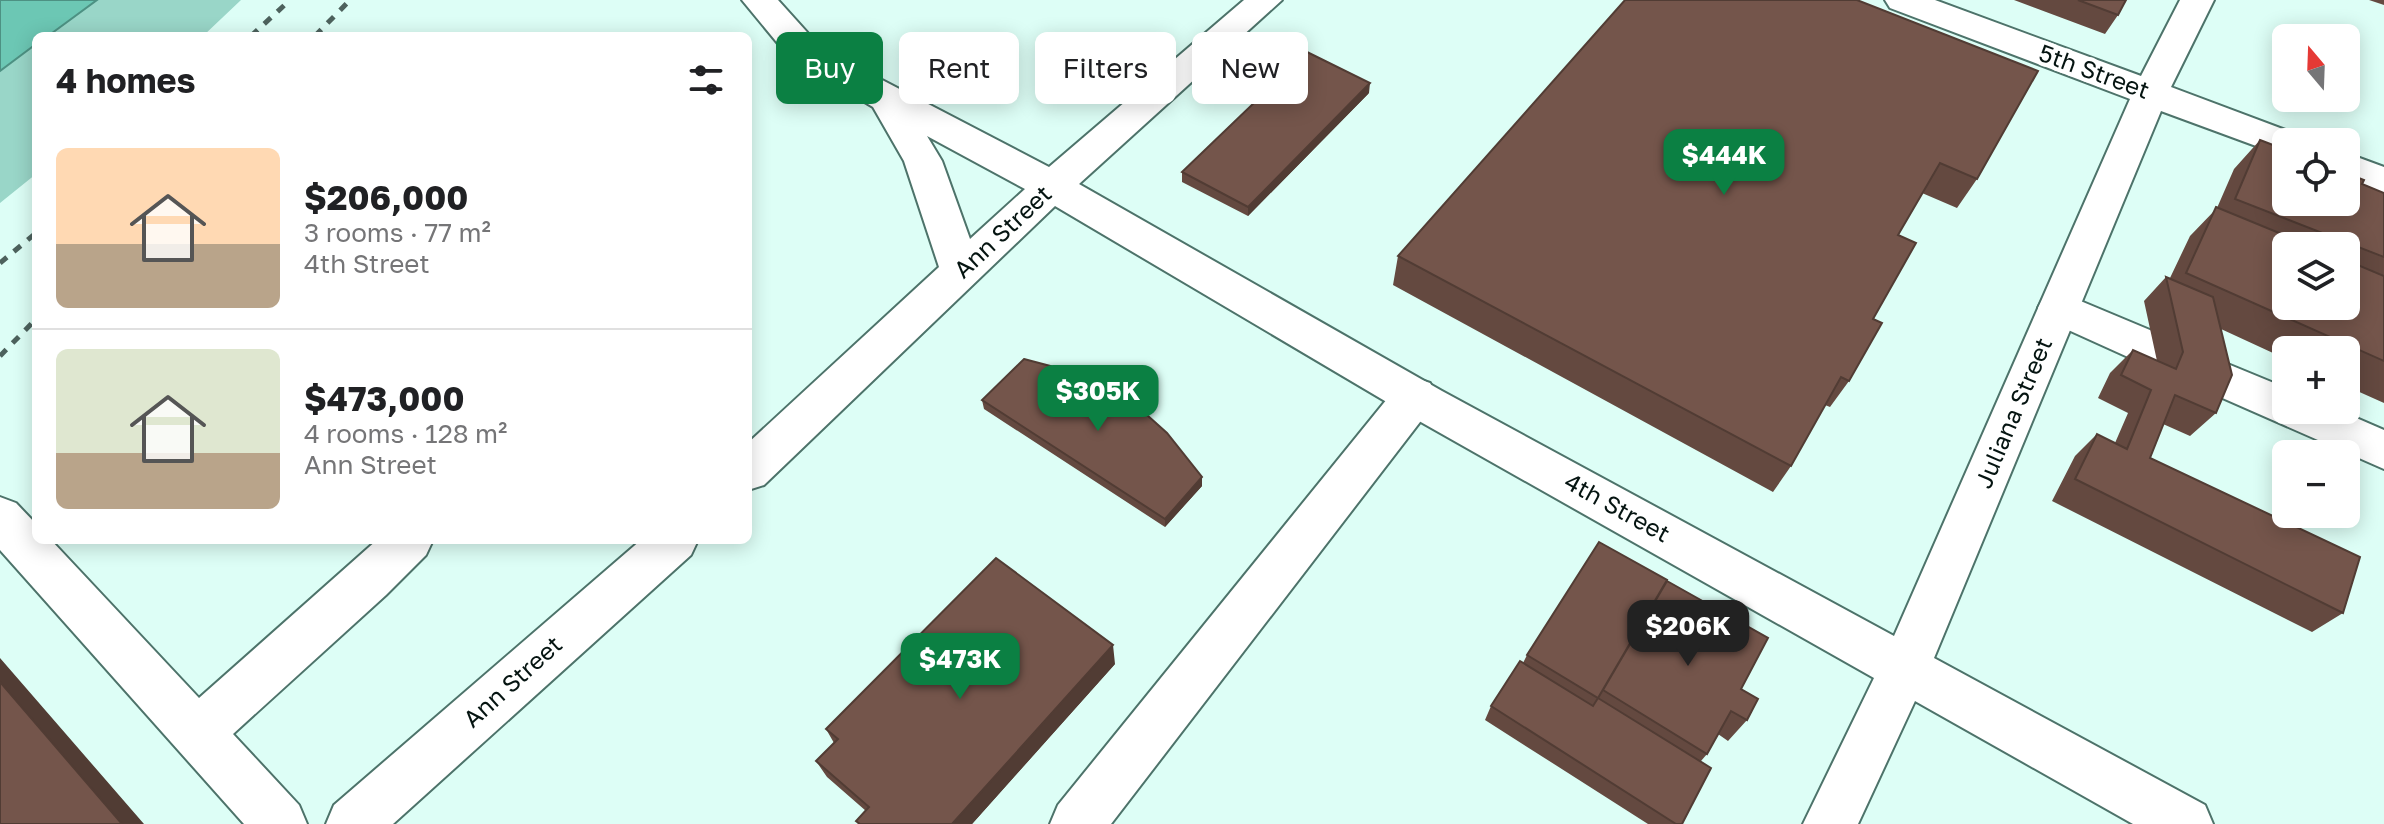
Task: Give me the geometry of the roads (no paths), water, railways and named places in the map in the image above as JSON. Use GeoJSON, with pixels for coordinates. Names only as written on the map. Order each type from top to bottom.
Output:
{"type":"FeatureCollection","features":[{"type":"Feature","properties":{"kind":"main road","name":"4th Street"},"geometry":{"type":"LineString","coordinates":[[759,0],[802,49],[887,99],[1052,186],[1415,396],[2186,824]]}},
{"type":"Feature","properties":{"kind":"main road","name":"Ann Street"},"geometry":{"type":"LineString","coordinates":[[752,467],[1052,186],[1265,0]]}},
{"type":"Feature","properties":{"kind":"main road","name":"5th Street"},"geometry":{"type":"LineString","coordinates":[[1902,0],[2272,139]]}},
{"type":"Feature","properties":{"kind":"main road","name":"Juliana Street"},"geometry":{"type":"LineString","coordinates":[[1830,824],[1906,666],[2151,92],[2197,0]]}},
{"type":"Feature","properties":{"kind":"main road"},"geometry":{"type":"LineString","coordinates":[[887,99],[923,161],[961,271]]}},
{"type":"Feature","properties":{"kind":"main road"},"geometry":{"type":"LineString","coordinates":[[2360,173],[2384,182]]}},
{"type":"Feature","properties":{"kind":"main road"},"geometry":{"type":"LineString","coordinates":[[2059,308],[2154,350]]}},
{"type":"Feature","properties":{"kind":"main road"},"geometry":{"type":"LineString","coordinates":[[2201,370],[2272,401]]}},
{"type":"Feature","properties":{"kind":"main road"},"geometry":{"type":"LineString","coordinates":[[1077,824],[1415,396]]}},
{"type":"Feature","properties":{"kind":"main road"},"geometry":{"type":"LineString","coordinates":[[2325,424],[2384,450]]}},
{"type":"Feature","properties":{"kind":"main road"},"geometry":{"type":"LineString","coordinates":[[16,518],[32,537]]}},
{"type":"Feature","properties":{"kind":"main road"},"geometry":{"type":"LineString","coordinates":[[38,544],[196,733],[280,824]]}},
{"type":"Feature","properties":{"kind":"main road"},"geometry":{"type":"LineString","coordinates":[[196,733],[369,580],[405,544]]}},
{"type":"Feature","properties":{"kind":"main road","name":"Ann Street"},"geometry":{"type":"LineString","coordinates":[[353,824],[669,544]]}},
{"type":"Feature","properties":{"kind":"railway"},"geometry":{"type":"LineString","coordinates":[[255,32],[290,0]]}},
{"type":"Feature","properties":{"kind":"railway"},"geometry":{"type":"LineString","coordinates":[[319,32],[350,0]]}},
{"type":"Feature","properties":{"kind":"railway"},"geometry":{"type":"LineString","coordinates":[[0,263],[32,236]]}},
{"type":"Feature","properties":{"kind":"railway"},"geometry":{"type":"LineString","coordinates":[[0,356],[32,323]]}}]}
